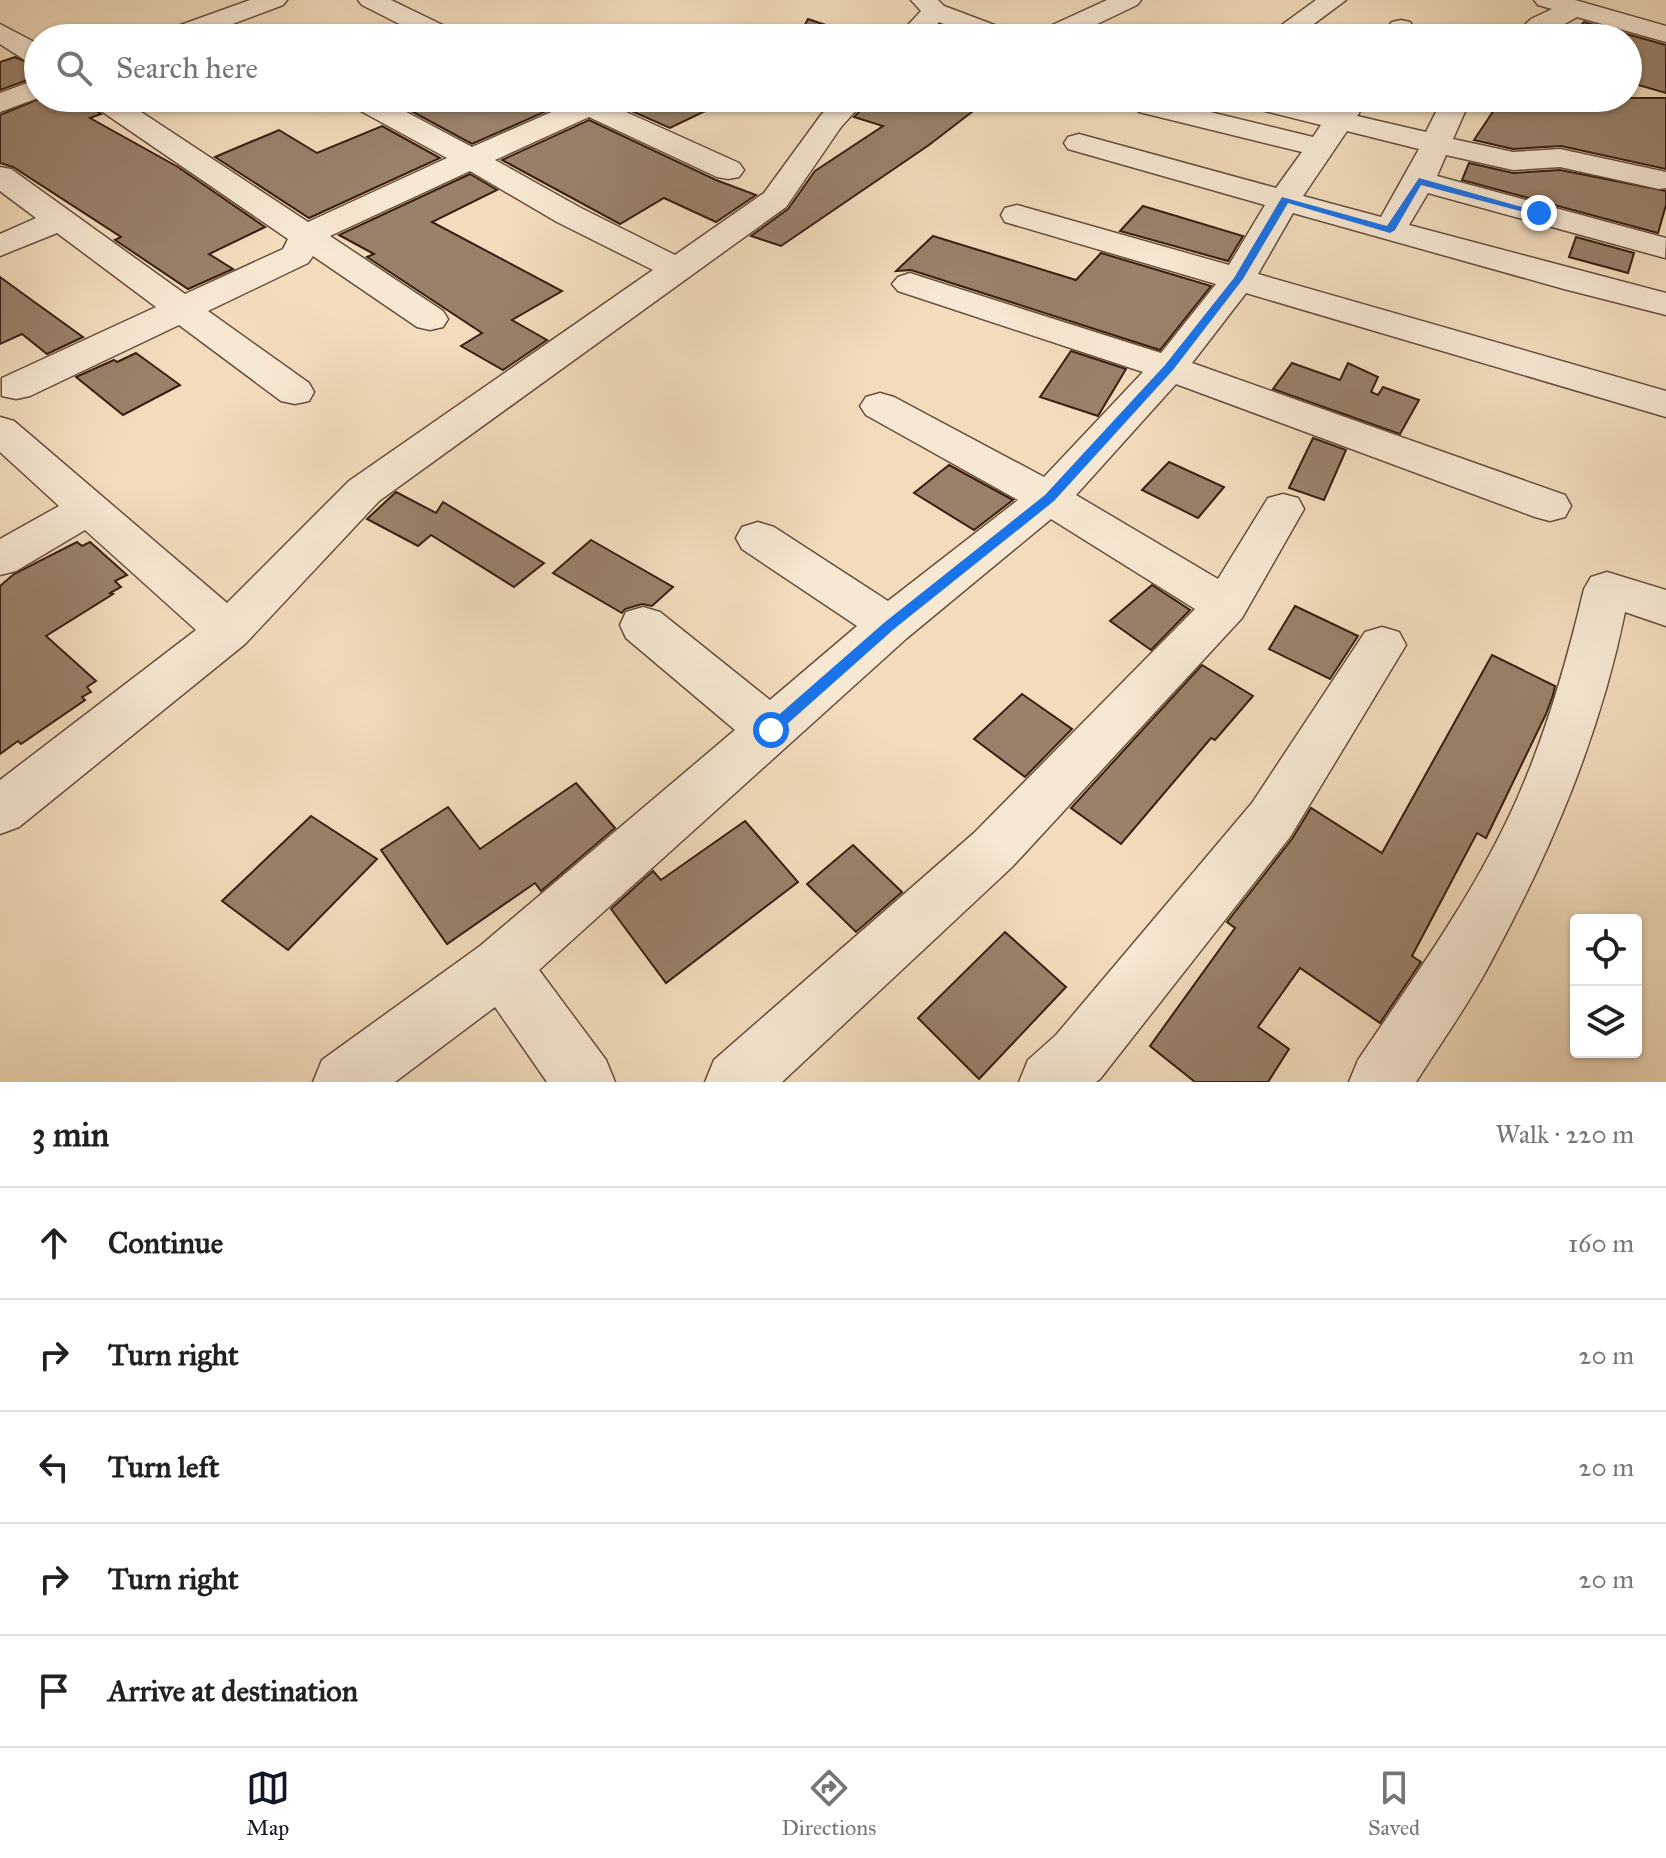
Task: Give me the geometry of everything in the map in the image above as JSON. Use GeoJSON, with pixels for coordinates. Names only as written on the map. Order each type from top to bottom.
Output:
{"type":"FeatureCollection","features":[{"type":"Feature","properties":{"kind":"street"},"geometry":{"type":"LineString","coordinates":[[207,24],[274,0]]}},
{"type":"Feature","properties":{"kind":"street"},"geometry":{"type":"LineString","coordinates":[[371,0],[420,24]]}},
{"type":"Feature","properties":{"kind":"street"},"geometry":{"type":"LineString","coordinates":[[918,24],[929,6],[960,0]]}},
{"type":"Feature","properties":{"kind":"street"},"geometry":{"type":"LineString","coordinates":[[1076,24],[1128,0]]}},
{"type":"Feature","properties":{"kind":"street"},"geometry":{"type":"LineString","coordinates":[[1298,24],[1333,0]]}},
{"type":"Feature","properties":{"kind":"street"},"geometry":{"type":"LineString","coordinates":[[1547,0],[1611,24]]}},
{"type":"Feature","properties":{"kind":"street"},"geometry":{"type":"LineString","coordinates":[[1631,0],[1633,24]]}},
{"type":"Feature","properties":{"kind":"street"},"geometry":{"type":"LineString","coordinates":[[929,6],[969,24]]}},
{"type":"Feature","properties":{"kind":"street"},"geometry":{"type":"LineString","coordinates":[[190,7],[221,24]]}},
{"type":"Feature","properties":{"kind":"street"},"geometry":{"type":"LineString","coordinates":[[1542,24],[1575,8]]}},
{"type":"Feature","properties":{"kind":"street"},"geometry":{"type":"LineString","coordinates":[[0,32],[24,47]]}},
{"type":"Feature","properties":{"kind":"street"},"geometry":{"type":"LineString","coordinates":[[1642,34],[1666,34]]}},
{"type":"Feature","properties":{"kind":"street"},"geometry":{"type":"LineString","coordinates":[[0,103],[24,94]]}},
{"type":"Feature","properties":{"kind":"street"},"geometry":{"type":"LineString","coordinates":[[122,112],[308,234],[430,319]]}},
{"type":"Feature","properties":{"kind":"street"},"geometry":{"type":"LineString","coordinates":[[384,112],[569,215],[677,269]]}},
{"type":"Feature","properties":{"kind":"street"},"geometry":{"type":"LineString","coordinates":[[16,387],[296,256],[308,234],[471,159],[561,112]]}},
{"type":"Feature","properties":{"kind":"street"},"geometry":{"type":"LineString","coordinates":[[602,112],[728,170]]}},
{"type":"Feature","properties":{"kind":"street"},"geometry":{"type":"LineString","coordinates":[[4,800],[228,631],[364,491],[775,200],[840,112]]}},
{"type":"Feature","properties":{"kind":"street"},"geometry":{"type":"LineString","coordinates":[[1221,112],[1340,122]]}},
{"type":"Feature","properties":{"kind":"street"},"geometry":{"type":"LineString","coordinates":[[1301,112],[1513,161],[1560,158],[1659,180]]}},
{"type":"Feature","properties":{"kind":"street"},"geometry":{"type":"LineString","coordinates":[[1390,230],[1419,181],[1450,112]]}},
{"type":"Feature","properties":{"kind":"street"},"geometry":{"type":"LineString","coordinates":[[344,1082],[501,966],[890,625],[1049,498],[1169,368],[1238,279],[1285,199],[1340,122]]}},
{"type":"Feature","properties":{"kind":"street"},"geometry":{"type":"LineString","coordinates":[[1079,143],[1576,282],[1666,304]]}},
{"type":"Feature","properties":{"kind":"street"},"geometry":{"type":"LineString","coordinates":[[1575,223],[1598,166]]}},
{"type":"Feature","properties":{"kind":"street"},"geometry":{"type":"LineString","coordinates":[[0,176],[295,392]]}},
{"type":"Feature","properties":{"kind":"street"},"geometry":{"type":"LineString","coordinates":[[1419,181],[1665,248]]}},
{"type":"Feature","properties":{"kind":"street"},"geometry":{"type":"LineString","coordinates":[[1017,215],[1666,404]]}},
{"type":"Feature","properties":{"kind":"street"},"geometry":{"type":"LineString","coordinates":[[0,246],[61,219]]}},
{"type":"Feature","properties":{"kind":"street"},"geometry":{"type":"LineString","coordinates":[[910,284],[1169,368],[1550,506]]}},
{"type":"Feature","properties":{"kind":"street"},"geometry":{"type":"LineString","coordinates":[[880,406],[1049,498],[1226,606]]}},
{"type":"Feature","properties":{"kind":"street"},"geometry":{"type":"LineString","coordinates":[[0,430],[228,631]]}},
{"type":"Feature","properties":{"kind":"street"},"geometry":{"type":"LineString","coordinates":[[0,559],[87,509]]}},
{"type":"Feature","properties":{"kind":"street"},"geometry":{"type":"LineString","coordinates":[[736,1082],[993,850],[1226,606],[1283,509]]}},
{"type":"Feature","properties":{"kind":"street"},"geometry":{"type":"LineString","coordinates":[[758,538],[890,625]]}},
{"type":"Feature","properties":{"kind":"street"},"geometry":{"type":"LineString","coordinates":[[1380,1082],[1472,941],[1541,806],[1587,679],[1607,589],[1666,608]]}},
{"type":"Feature","properties":{"kind":"street"},"geometry":{"type":"LineString","coordinates":[[643,625],[771,730]]}},
{"type":"Feature","properties":{"kind":"street"},"geometry":{"type":"LineString","coordinates":[[1050,1082],[1078,1057],[1271,820],[1382,645]]}},
{"type":"Feature","properties":{"kind":"street"},"geometry":{"type":"LineString","coordinates":[[501,966],[584,1082]]}},
{"type":"Feature","properties":{"kind":"building"},"geometry":{"type":"Polygon","coordinates":[[[808,19],[823,24],[805,24],[808,19]]]}},
{"type":"Feature","properties":{"kind":"building"},"geometry":{"type":"Polygon","coordinates":[[[1642,38],[1666,45],[1666,93],[1642,86],[1642,38]]]}},
{"type":"Feature","properties":{"kind":"building"},"geometry":{"type":"Polygon","coordinates":[[[15,57],[24,61],[24,81],[0,90],[0,62],[15,57]]]}},
{"type":"Feature","properties":{"kind":"building"},"geometry":{"type":"Polygon","coordinates":[[[1642,98],[1666,98],[1666,169],[1561,146],[1513,149],[1474,140],[1493,112],[1642,112],[1642,98]]]}},
{"type":"Feature","properties":{"kind":"building"},"geometry":{"type":"Polygon","coordinates":[[[24,105],[24,112],[98,112],[101,114],[90,118],[178,167],[265,227],[209,254],[233,269],[188,289],[115,240],[121,237],[13,167],[0,163],[0,115],[24,105]]]}},
{"type":"Feature","properties":{"kind":"building"},"geometry":{"type":"Polygon","coordinates":[[[413,112],[544,112],[472,144],[413,112]]]}},
{"type":"Feature","properties":{"kind":"building"},"geometry":{"type":"Polygon","coordinates":[[[634,112],[703,112],[670,128],[634,112]]]}},
{"type":"Feature","properties":{"kind":"building"},"geometry":{"type":"Polygon","coordinates":[[[859,112],[972,112],[781,246],[751,236],[788,209],[815,171],[883,126],[854,117],[859,112]]]}},
{"type":"Feature","properties":{"kind":"building"},"geometry":{"type":"Polygon","coordinates":[[[589,120],[716,180],[756,195],[716,222],[664,198],[620,224],[502,160],[589,120]]]}},
{"type":"Feature","properties":{"kind":"building"},"geometry":{"type":"Polygon","coordinates":[[[382,126],[440,158],[309,218],[215,157],[279,130],[317,153],[382,126]]]}},
{"type":"Feature","properties":{"kind":"building"},"geometry":{"type":"Polygon","coordinates":[[[1469,163],[1513,173],[1560,170],[1666,191],[1666,205],[1658,233],[1462,180],[1469,163]]]}},
{"type":"Feature","properties":{"kind":"building"},"geometry":{"type":"Polygon","coordinates":[[[470,174],[497,190],[432,222],[562,291],[512,320],[547,340],[503,370],[461,346],[482,333],[367,257],[374,254],[339,235],[470,174]]]}},
{"type":"Feature","properties":{"kind":"building"},"geometry":{"type":"Polygon","coordinates":[[[1143,206],[1243,236],[1228,261],[1120,231],[1143,206]]]}},
{"type":"Feature","properties":{"kind":"building"},"geometry":{"type":"Polygon","coordinates":[[[933,236],[1076,280],[1101,253],[1211,286],[1160,350],[911,270],[896,271],[933,236]]]}},
{"type":"Feature","properties":{"kind":"building"},"geometry":{"type":"Polygon","coordinates":[[[1576,237],[1634,253],[1628,273],[1569,257],[1576,237]]]}},
{"type":"Feature","properties":{"kind":"building"},"geometry":{"type":"Polygon","coordinates":[[[0,277],[83,337],[47,354],[22,334],[0,344],[0,277]]]}},
{"type":"Feature","properties":{"kind":"building"},"geometry":{"type":"Polygon","coordinates":[[[1071,351],[1126,369],[1098,416],[1040,397],[1071,351]]]}},
{"type":"Feature","properties":{"kind":"building"},"geometry":{"type":"Polygon","coordinates":[[[136,353],[180,385],[123,415],[76,377],[114,360],[117,362],[136,353]]]}},
{"type":"Feature","properties":{"kind":"building"},"geometry":{"type":"Polygon","coordinates":[[[1292,363],[1340,380],[1348,363],[1378,377],[1371,392],[1378,395],[1383,387],[1419,400],[1400,434],[1273,389],[1292,363]]]}},
{"type":"Feature","properties":{"kind":"building"},"geometry":{"type":"Polygon","coordinates":[[[1313,438],[1346,450],[1324,500],[1289,488],[1313,438]]]}},
{"type":"Feature","properties":{"kind":"building"},"geometry":{"type":"Polygon","coordinates":[[[1169,462],[1224,487],[1198,518],[1142,490],[1169,462]]]}},
{"type":"Feature","properties":{"kind":"building"},"geometry":{"type":"Polygon","coordinates":[[[949,465],[1013,500],[974,530],[914,493],[949,465]]]}},
{"type":"Feature","properties":{"kind":"building"},"geometry":{"type":"Polygon","coordinates":[[[396,492],[436,513],[443,502],[544,563],[514,587],[431,535],[418,546],[367,519],[396,492]]]}},
{"type":"Feature","properties":{"kind":"building"},"geometry":{"type":"Polygon","coordinates":[[[591,540],[673,587],[652,606],[642,604],[625,609],[622,613],[553,573],[591,540]]]}},
{"type":"Feature","properties":{"kind":"building"},"geometry":{"type":"Polygon","coordinates":[[[77,542],[82,546],[90,542],[127,575],[115,581],[121,587],[110,593],[113,594],[46,636],[96,681],[87,687],[91,692],[82,697],[85,700],[21,744],[18,741],[0,754],[0,586],[14,574],[77,542]]]}},
{"type":"Feature","properties":{"kind":"building"},"geometry":{"type":"Polygon","coordinates":[[[1152,585],[1190,610],[1151,650],[1110,621],[1152,585]]]}},
{"type":"Feature","properties":{"kind":"building"},"geometry":{"type":"Polygon","coordinates":[[[1295,606],[1358,636],[1330,679],[1269,649],[1295,606]]]}},
{"type":"Feature","properties":{"kind":"building"},"geometry":{"type":"Polygon","coordinates":[[[1492,655],[1555,686],[1553,695],[1486,838],[1477,833],[1412,956],[1421,962],[1380,1023],[1300,968],[1258,1027],[1289,1049],[1268,1082],[1195,1082],[1150,1046],[1235,928],[1227,922],[1292,839],[1311,808],[1382,853],[1492,655]]]}},
{"type":"Feature","properties":{"kind":"building"},"geometry":{"type":"Polygon","coordinates":[[[1202,665],[1253,696],[1215,740],[1211,738],[1121,844],[1071,808],[1202,665]]]}},
{"type":"Feature","properties":{"kind":"building"},"geometry":{"type":"Polygon","coordinates":[[[1022,694],[1072,729],[1025,777],[974,739],[1022,694]]]}},
{"type":"Feature","properties":{"kind":"building"},"geometry":{"type":"Polygon","coordinates":[[[576,783],[615,828],[541,891],[535,883],[447,944],[381,850],[448,807],[480,849],[576,783]]]}},
{"type":"Feature","properties":{"kind":"building"},"geometry":{"type":"Polygon","coordinates":[[[311,816],[377,859],[288,950],[222,901],[311,816]]]}},
{"type":"Feature","properties":{"kind":"building"},"geometry":{"type":"Polygon","coordinates":[[[745,821],[798,882],[666,983],[611,909],[653,871],[661,880],[745,821]]]}},
{"type":"Feature","properties":{"kind":"building"},"geometry":{"type":"Polygon","coordinates":[[[853,845],[902,892],[856,932],[807,884],[853,845]]]}},
{"type":"Feature","properties":{"kind":"building"},"geometry":{"type":"Polygon","coordinates":[[[1005,932],[1066,987],[979,1079],[918,1018],[1005,932]]]}},
{"type":"Feature","properties":{"kind":"route"},"geometry":{"type":"LineString","coordinates":[[771,730],[890,625],[1049,498],[1169,368],[1238,279],[1285,199],[1390,230],[1419,181],[1539,213]]}}]}
